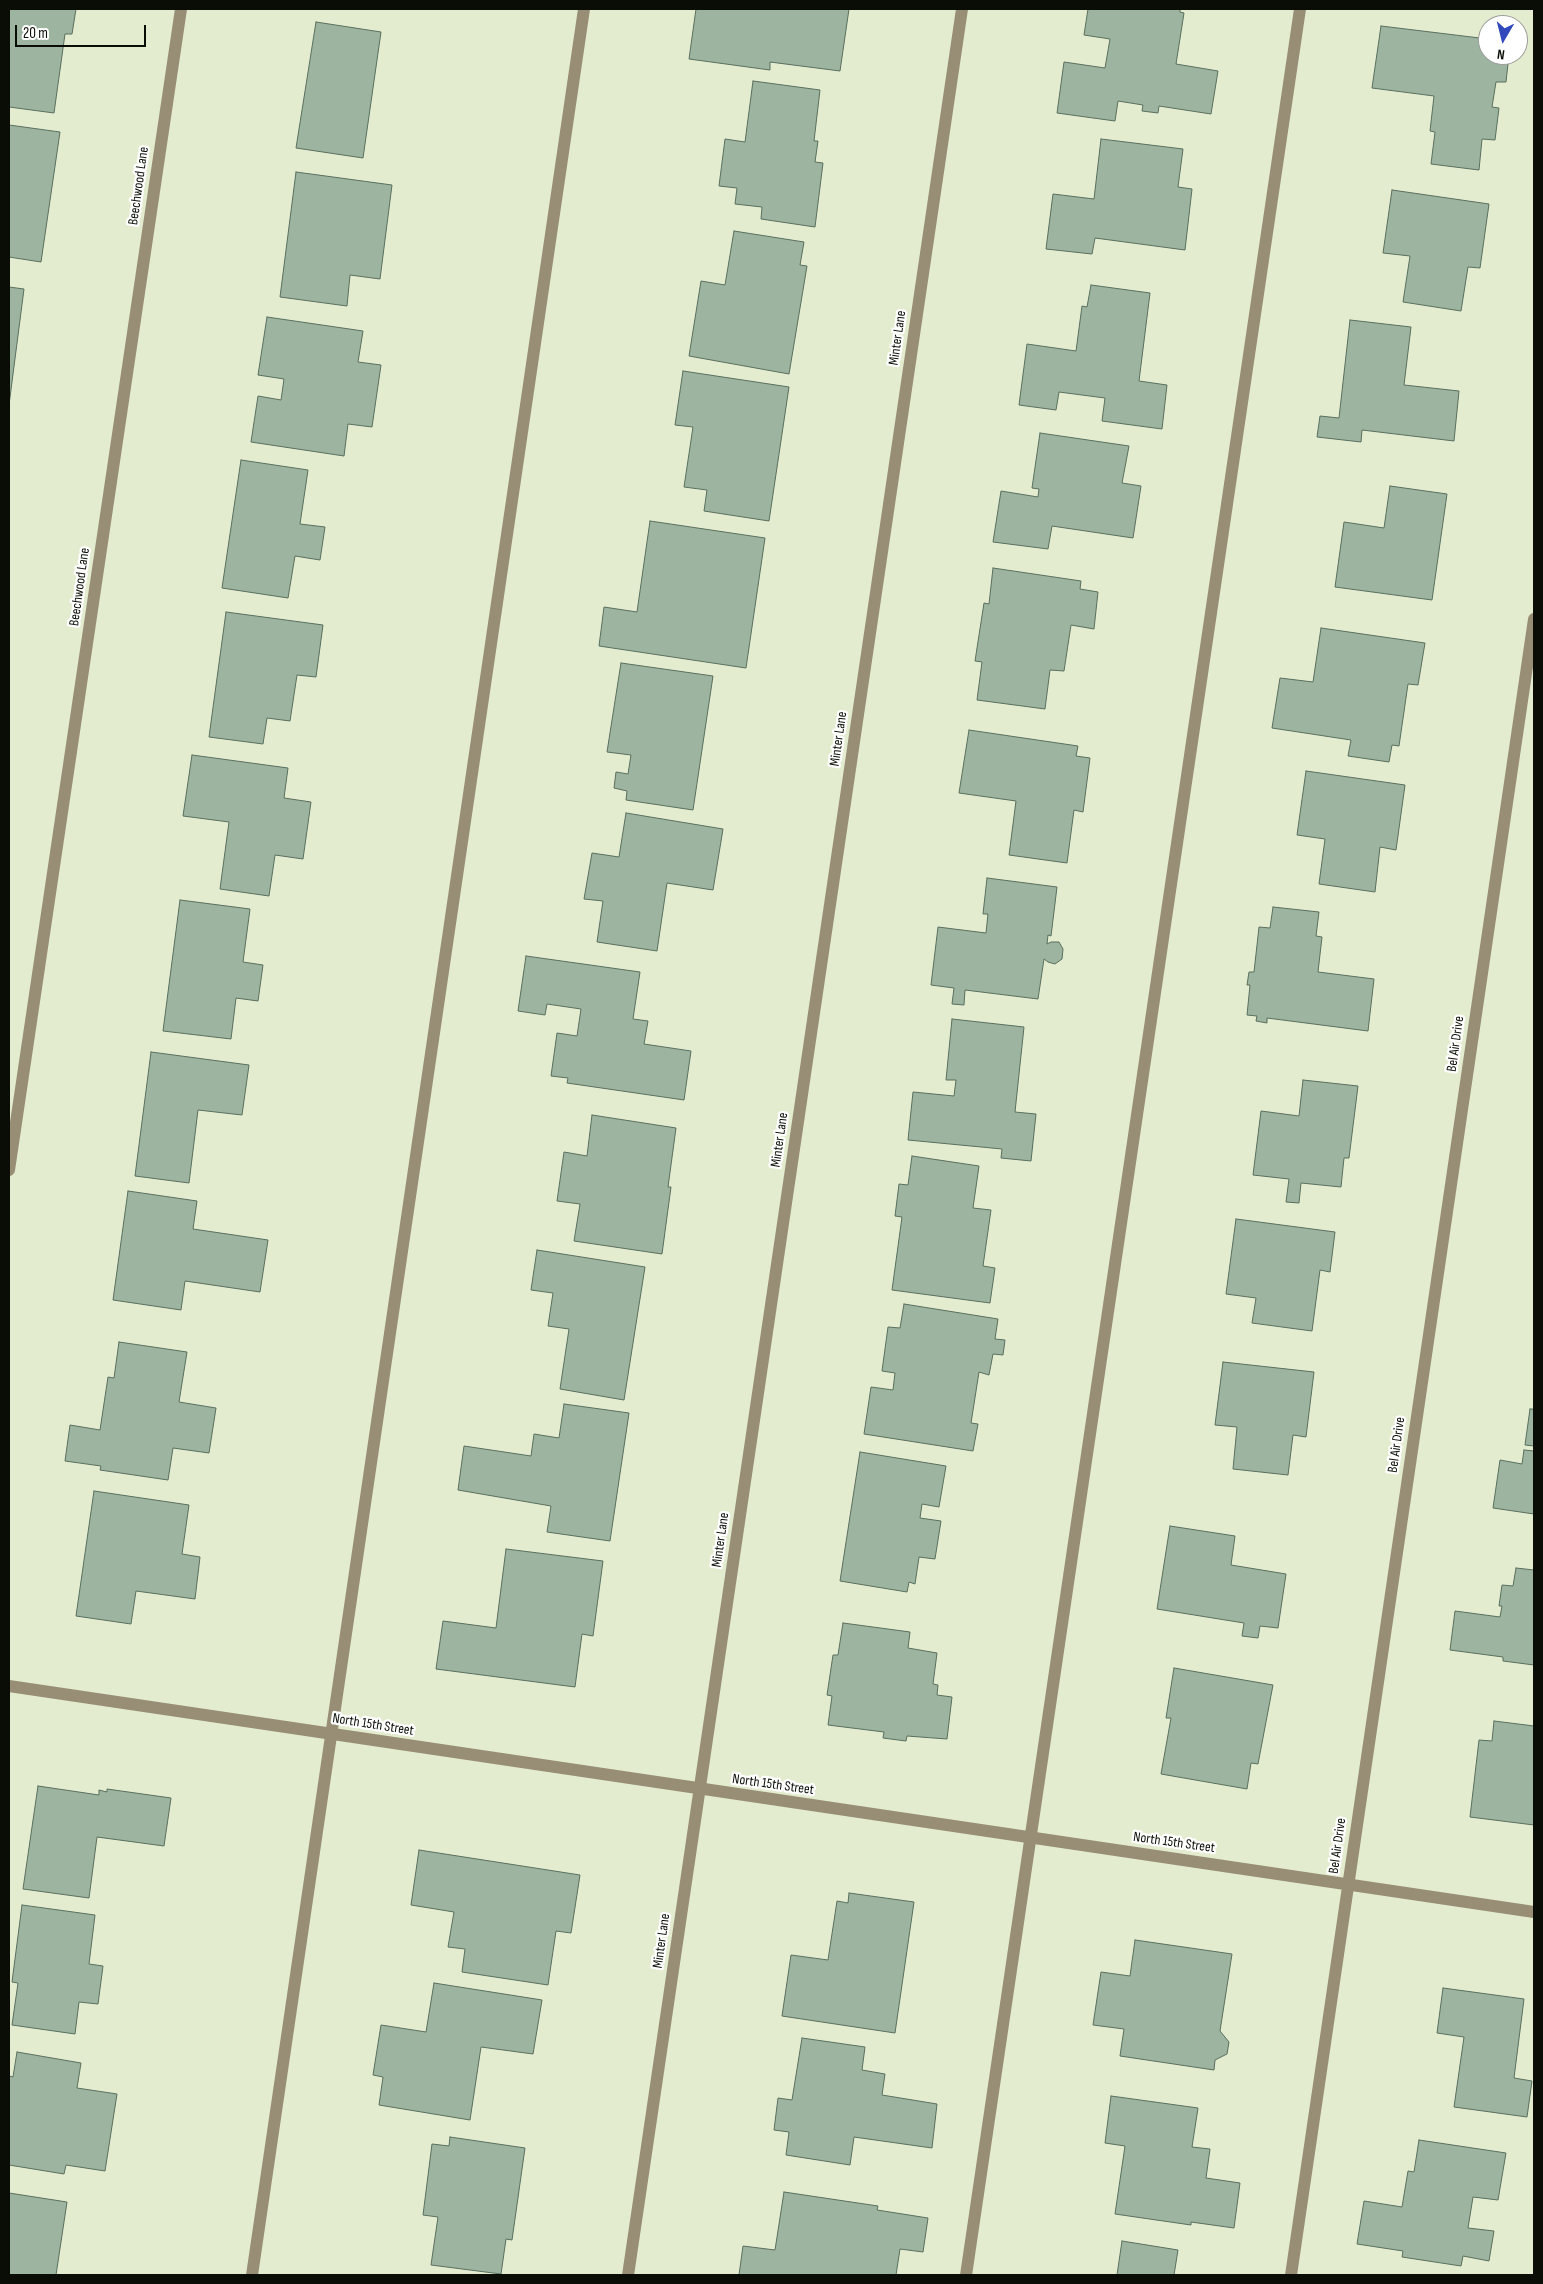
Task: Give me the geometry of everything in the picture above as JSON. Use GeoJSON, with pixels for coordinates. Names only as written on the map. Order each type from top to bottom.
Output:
{"type":"FeatureCollection","features":[{"type":"Feature","properties":{"kind":"street","name":"Beechwood Lane"},"geometry":{"type":"LineString","coordinates":[[9,1170],[181,9]]}},
{"type":"Feature","properties":{"kind":"street"},"geometry":{"type":"LineString","coordinates":[[252,2275],[584,9]]}},
{"type":"Feature","properties":{"kind":"street","name":"Minter Lane"},"geometry":{"type":"LineString","coordinates":[[628,2275],[962,9]]}},
{"type":"Feature","properties":{"kind":"street"},"geometry":{"type":"LineString","coordinates":[[966,2275],[1300,9]]}},
{"type":"Feature","properties":{"kind":"street","name":"Bel Air Drive"},"geometry":{"type":"LineString","coordinates":[[1291,2275],[1534,619]]}},
{"type":"Feature","properties":{"kind":"street","name":"North 15th Street"},"geometry":{"type":"LineString","coordinates":[[9,1686],[700,1790],[1348,1883],[1534,1912]]}},
{"type":"Feature","properties":{"kind":"building"},"geometry":{"type":"Polygon","coordinates":[[[9,9],[76,9],[72,34],[65,34],[54,113],[9,107],[9,9]]]}},
{"type":"Feature","properties":{"kind":"building"},"geometry":{"type":"Polygon","coordinates":[[[696,9],[849,9],[840,71],[770,62],[770,70],[689,59],[696,9]]]}},
{"type":"Feature","properties":{"kind":"building"},"geometry":{"type":"Polygon","coordinates":[[[1088,9],[1180,9],[1180,12],[1184,13],[1176,64],[1218,71],[1211,114],[1159,106],[1158,113],[1142,111],[1143,105],[1118,101],[1115,121],[1057,113],[1064,62],[1105,68],[1110,39],[1084,35],[1088,9]]]}},
{"type":"Feature","properties":{"kind":"building"},"geometry":{"type":"Polygon","coordinates":[[[316,22],[381,32],[363,158],[296,148],[316,22]]]}},
{"type":"Feature","properties":{"kind":"building"},"geometry":{"type":"Polygon","coordinates":[[[1381,26],[1478,38],[1478,65],[1508,65],[1506,82],[1496,82],[1492,107],[1499,108],[1495,140],[1482,139],[1479,170],[1431,164],[1435,132],[1430,131],[1434,96],[1372,88],[1381,26]]]}},
{"type":"Feature","properties":{"kind":"building"},"geometry":{"type":"Polygon","coordinates":[[[753,81],[820,90],[814,141],[818,141],[815,162],[823,163],[815,227],[761,219],[762,207],[735,204],[737,188],[719,186],[725,139],[745,142],[753,81]]]}},
{"type":"Feature","properties":{"kind":"building"},"geometry":{"type":"Polygon","coordinates":[[[9,125],[60,132],[41,262],[9,257],[9,125]]]}},
{"type":"Feature","properties":{"kind":"building"},"geometry":{"type":"Polygon","coordinates":[[[1101,139],[1183,149],[1178,187],[1192,189],[1185,250],[1095,238],[1092,254],[1046,249],[1053,194],[1094,199],[1101,139]]]}},
{"type":"Feature","properties":{"kind":"building"},"geometry":{"type":"Polygon","coordinates":[[[296,172],[392,185],[380,279],[350,275],[347,306],[280,297],[296,172]]]}},
{"type":"Feature","properties":{"kind":"building"},"geometry":{"type":"Polygon","coordinates":[[[1392,190],[1489,204],[1480,268],[1468,267],[1461,311],[1403,302],[1410,256],[1383,253],[1392,190]]]}},
{"type":"Feature","properties":{"kind":"building"},"geometry":{"type":"Polygon","coordinates":[[[734,231],[804,242],[800,265],[807,266],[789,374],[689,356],[701,281],[725,285],[734,231]]]}},
{"type":"Feature","properties":{"kind":"building"},"geometry":{"type":"Polygon","coordinates":[[[1091,285],[1150,293],[1139,381],[1167,385],[1162,429],[1102,421],[1105,398],[1059,392],[1056,410],[1019,405],[1027,344],[1076,351],[1082,306],[1087,307],[1091,285]]]}},
{"type":"Feature","properties":{"kind":"building"},"geometry":{"type":"Polygon","coordinates":[[[9,287],[24,289],[9,405],[9,287]]]}},
{"type":"Feature","properties":{"kind":"building"},"geometry":{"type":"Polygon","coordinates":[[[267,317],[363,331],[358,362],[381,365],[372,427],[348,424],[344,456],[251,442],[258,396],[281,400],[284,379],[258,375],[267,317]]]}},
{"type":"Feature","properties":{"kind":"building"},"geometry":{"type":"Polygon","coordinates":[[[1350,320],[1411,327],[1404,385],[1459,391],[1454,441],[1362,430],[1361,442],[1317,437],[1320,416],[1339,418],[1350,320]]]}},
{"type":"Feature","properties":{"kind":"building"},"geometry":{"type":"Polygon","coordinates":[[[683,371],[789,387],[769,521],[704,511],[707,490],[684,487],[693,427],[675,425],[683,371]]]}},
{"type":"Feature","properties":{"kind":"building"},"geometry":{"type":"Polygon","coordinates":[[[1040,433],[1129,446],[1122,483],[1141,486],[1133,538],[1052,526],[1048,549],[993,542],[1001,491],[1038,497],[1039,489],[1032,488],[1040,433]]]}},
{"type":"Feature","properties":{"kind":"building"},"geometry":{"type":"Polygon","coordinates":[[[241,460],[308,470],[300,524],[325,527],[320,560],[295,556],[288,598],[222,588],[241,460]]]}},
{"type":"Feature","properties":{"kind":"building"},"geometry":{"type":"Polygon","coordinates":[[[1390,486],[1447,494],[1432,600],[1335,587],[1344,522],[1384,528],[1390,486]]]}},
{"type":"Feature","properties":{"kind":"building"},"geometry":{"type":"Polygon","coordinates":[[[650,521],[765,538],[746,668],[599,646],[604,607],[637,612],[650,521]]]}},
{"type":"Feature","properties":{"kind":"building"},"geometry":{"type":"Polygon","coordinates":[[[993,568],[1081,581],[1080,589],[1098,592],[1094,629],[1071,625],[1064,671],[1050,670],[1045,709],[977,700],[982,662],[975,661],[984,603],[989,604],[993,568]]]}},
{"type":"Feature","properties":{"kind":"building"},"geometry":{"type":"Polygon","coordinates":[[[226,612],[323,625],[316,677],[297,675],[290,721],[267,718],[263,744],[209,737],[226,612]]]}},
{"type":"Feature","properties":{"kind":"building"},"geometry":{"type":"Polygon","coordinates":[[[1321,628],[1425,643],[1418,685],[1408,684],[1399,746],[1392,745],[1389,762],[1348,756],[1351,740],[1272,728],[1280,678],[1313,682],[1321,628]]]}},
{"type":"Feature","properties":{"kind":"building"},"geometry":{"type":"Polygon","coordinates":[[[621,663],[713,676],[693,810],[626,800],[627,791],[614,788],[616,772],[628,774],[631,755],[607,752],[621,663]]]}},
{"type":"Feature","properties":{"kind":"building"},"geometry":{"type":"Polygon","coordinates":[[[969,730],[1078,746],[1076,756],[1090,758],[1083,812],[1074,810],[1067,863],[1009,855],[1016,801],[959,793],[969,730]]]}},
{"type":"Feature","properties":{"kind":"building"},"geometry":{"type":"Polygon","coordinates":[[[192,755],[288,768],[284,798],[311,802],[303,859],[275,855],[269,896],[220,889],[229,822],[183,816],[192,755]]]}},
{"type":"Feature","properties":{"kind":"building"},"geometry":{"type":"Polygon","coordinates":[[[1306,771],[1405,785],[1396,850],[1380,847],[1375,892],[1319,884],[1325,839],[1297,835],[1306,771]]]}},
{"type":"Feature","properties":{"kind":"building"},"geometry":{"type":"Polygon","coordinates":[[[626,813],[723,829],[713,890],[667,883],[657,951],[597,942],[603,901],[584,899],[592,853],[619,857],[626,813]]]}},
{"type":"Feature","properties":{"kind":"building"},"geometry":{"type":"Polygon","coordinates":[[[987,878],[1057,887],[1051,936],[1048,935],[1047,944],[1059,942],[1063,949],[1062,959],[1055,964],[1044,959],[1038,999],[965,990],[964,1005],[952,1004],[954,988],[931,985],[938,927],[986,933],[988,914],[983,914],[987,878]]]}},
{"type":"Feature","properties":{"kind":"building"},"geometry":{"type":"Polygon","coordinates":[[[180,900],[250,909],[243,962],[263,965],[258,1001],[236,998],[231,1039],[163,1031],[180,900]]]}},
{"type":"Feature","properties":{"kind":"building"},"geometry":{"type":"Polygon","coordinates":[[[1273,907],[1319,912],[1316,936],[1322,937],[1318,972],[1374,979],[1368,1031],[1267,1018],[1267,1023],[1256,1021],[1257,1016],[1247,1015],[1250,985],[1247,985],[1249,972],[1254,972],[1259,927],[1270,928],[1273,907]]]}},
{"type":"Feature","properties":{"kind":"building"},"geometry":{"type":"Polygon","coordinates":[[[526,956],[640,972],[633,1019],[648,1021],[644,1044],[691,1051],[684,1100],[567,1083],[568,1078],[551,1076],[557,1033],[577,1036],[581,1009],[547,1004],[545,1015],[518,1011],[526,956]]]}},
{"type":"Feature","properties":{"kind":"building"},"geometry":{"type":"Polygon","coordinates":[[[952,1019],[1024,1027],[1015,1112],[1036,1114],[1031,1161],[1001,1158],[1002,1149],[908,1140],[913,1092],[954,1096],[956,1080],[946,1080],[952,1019]]]}},
{"type":"Feature","properties":{"kind":"building"},"geometry":{"type":"Polygon","coordinates":[[[151,1052],[249,1065],[242,1115],[198,1110],[189,1183],[135,1176],[151,1052]]]}},
{"type":"Feature","properties":{"kind":"building"},"geometry":{"type":"Polygon","coordinates":[[[1303,1080],[1358,1086],[1349,1158],[1344,1158],[1341,1187],[1301,1183],[1299,1203],[1286,1202],[1289,1179],[1253,1175],[1261,1111],[1299,1116],[1303,1080]]]}},
{"type":"Feature","properties":{"kind":"building"},"geometry":{"type":"Polygon","coordinates":[[[592,1115],[676,1128],[668,1187],[671,1187],[662,1254],[574,1241],[580,1204],[557,1201],[564,1152],[587,1156],[592,1115]]]}},
{"type":"Feature","properties":{"kind":"building"},"geometry":{"type":"Polygon","coordinates":[[[912,1156],[979,1166],[973,1208],[991,1210],[983,1266],[995,1268],[990,1303],[892,1290],[902,1217],[895,1216],[899,1184],[908,1185],[912,1156]]]}},
{"type":"Feature","properties":{"kind":"building"},"geometry":{"type":"Polygon","coordinates":[[[128,1191],[197,1201],[193,1229],[268,1240],[260,1292],[185,1281],[181,1310],[113,1300],[128,1191]]]}},
{"type":"Feature","properties":{"kind":"building"},"geometry":{"type":"Polygon","coordinates":[[[1236,1219],[1335,1232],[1330,1272],[1320,1270],[1312,1331],[1252,1323],[1256,1298],[1226,1294],[1236,1219]]]}},
{"type":"Feature","properties":{"kind":"building"},"geometry":{"type":"Polygon","coordinates":[[[537,1250],[645,1267],[624,1400],[560,1389],[569,1329],[548,1326],[553,1293],[531,1290],[537,1250]]]}},
{"type":"Feature","properties":{"kind":"building"},"geometry":{"type":"Polygon","coordinates":[[[904,1304],[998,1319],[995,1339],[1005,1340],[1003,1355],[993,1354],[989,1375],[979,1372],[971,1423],[978,1424],[973,1451],[864,1434],[871,1387],[893,1390],[895,1373],[882,1371],[888,1327],[900,1328],[904,1304]]]}},
{"type":"Feature","properties":{"kind":"building"},"geometry":{"type":"Polygon","coordinates":[[[119,1342],[187,1352],[179,1402],[216,1408],[209,1453],[173,1448],[168,1480],[100,1470],[101,1466],[65,1461],[70,1425],[100,1430],[108,1377],[114,1378],[119,1342]]]}},
{"type":"Feature","properties":{"kind":"building"},"geometry":{"type":"Polygon","coordinates":[[[1223,1362],[1314,1372],[1306,1437],[1293,1435],[1288,1475],[1233,1469],[1237,1427],[1215,1425],[1223,1362]]]}},
{"type":"Feature","properties":{"kind":"building"},"geometry":{"type":"Polygon","coordinates":[[[564,1404],[629,1413],[610,1541],[547,1532],[551,1506],[458,1490],[464,1446],[531,1456],[534,1434],[559,1438],[564,1404]]]}},
{"type":"Feature","properties":{"kind":"building"},"geometry":{"type":"Polygon","coordinates":[[[1530,1409],[1534,1409],[1534,1446],[1525,1445],[1530,1409]]]}},
{"type":"Feature","properties":{"kind":"building"},"geometry":{"type":"Polygon","coordinates":[[[1524,1450],[1534,1451],[1534,1514],[1493,1508],[1500,1460],[1522,1464],[1524,1450]]]}},
{"type":"Feature","properties":{"kind":"building"},"geometry":{"type":"Polygon","coordinates":[[[860,1452],[946,1466],[939,1507],[922,1504],[920,1518],[941,1521],[935,1559],[919,1557],[915,1584],[909,1582],[907,1592],[840,1581],[860,1452]]]}},
{"type":"Feature","properties":{"kind":"building"},"geometry":{"type":"Polygon","coordinates":[[[94,1491],[189,1505],[182,1554],[200,1557],[195,1599],[136,1591],[131,1624],[76,1616],[94,1491]]]}},
{"type":"Feature","properties":{"kind":"building"},"geometry":{"type":"Polygon","coordinates":[[[1170,1526],[1235,1536],[1231,1565],[1286,1574],[1278,1628],[1260,1626],[1258,1638],[1242,1636],[1244,1623],[1157,1609],[1170,1526]]]}},
{"type":"Feature","properties":{"kind":"building"},"geometry":{"type":"Polygon","coordinates":[[[506,1549],[603,1561],[593,1636],[582,1634],[575,1687],[436,1669],[443,1621],[496,1628],[506,1549]]]}},
{"type":"Feature","properties":{"kind":"building"},"geometry":{"type":"Polygon","coordinates":[[[1516,1568],[1534,1570],[1534,1665],[1503,1661],[1503,1657],[1450,1650],[1455,1611],[1500,1617],[1502,1606],[1499,1606],[1502,1585],[1513,1586],[1516,1568]]]}},
{"type":"Feature","properties":{"kind":"building"},"geometry":{"type":"Polygon","coordinates":[[[843,1623],[910,1632],[908,1648],[937,1653],[933,1684],[938,1685],[937,1695],[952,1697],[947,1739],[907,1736],[906,1741],[883,1738],[884,1732],[828,1725],[832,1696],[827,1695],[833,1655],[838,1655],[843,1623]]]}},
{"type":"Feature","properties":{"kind":"building"},"geometry":{"type":"Polygon","coordinates":[[[1174,1668],[1273,1685],[1258,1764],[1251,1763],[1247,1789],[1161,1774],[1171,1718],[1166,1718],[1174,1668]]]}},
{"type":"Feature","properties":{"kind":"building"},"geometry":{"type":"Polygon","coordinates":[[[1494,1721],[1534,1726],[1534,1825],[1470,1817],[1479,1740],[1492,1741],[1494,1721]]]}},
{"type":"Feature","properties":{"kind":"building"},"geometry":{"type":"Polygon","coordinates":[[[38,1786],[99,1795],[99,1790],[107,1792],[107,1789],[171,1798],[164,1846],[97,1837],[89,1898],[23,1889],[38,1786]]]}},
{"type":"Feature","properties":{"kind":"building"},"geometry":{"type":"Polygon","coordinates":[[[419,1850],[580,1875],[571,1933],[556,1931],[548,1985],[462,1972],[465,1949],[448,1947],[454,1912],[411,1905],[419,1850]]]}},
{"type":"Feature","properties":{"kind":"building"},"geometry":{"type":"Polygon","coordinates":[[[849,1893],[914,1902],[895,2033],[782,2016],[791,1955],[828,1960],[837,1901],[848,1903],[849,1893]]]}},
{"type":"Feature","properties":{"kind":"building"},"geometry":{"type":"Polygon","coordinates":[[[22,1905],[95,1915],[89,1964],[103,1966],[98,2004],[79,2002],[75,2034],[12,2025],[18,1983],[12,1982],[22,1905]]]}},
{"type":"Feature","properties":{"kind":"building"},"geometry":{"type":"Polygon","coordinates":[[[1135,1940],[1232,1954],[1220,2031],[1229,2042],[1227,2054],[1215,2060],[1214,2070],[1120,2056],[1124,2029],[1093,2025],[1101,1972],[1130,1976],[1135,1940]]]}},
{"type":"Feature","properties":{"kind":"building"},"geometry":{"type":"Polygon","coordinates":[[[434,1983],[542,2000],[533,2054],[481,2047],[470,2120],[379,2105],[383,2077],[373,2075],[381,2025],[426,2032],[434,1983]]]}},
{"type":"Feature","properties":{"kind":"building"},"geometry":{"type":"Polygon","coordinates":[[[1443,1988],[1524,1999],[1514,2078],[1532,2081],[1527,2117],[1454,2107],[1464,2037],[1437,2033],[1443,1988]]]}},
{"type":"Feature","properties":{"kind":"building"},"geometry":{"type":"Polygon","coordinates":[[[802,2038],[865,2047],[862,2070],[885,2074],[882,2095],[937,2104],[932,2148],[854,2137],[850,2165],[786,2155],[789,2132],[774,2130],[778,2098],[792,2100],[802,2038]]]}},
{"type":"Feature","properties":{"kind":"building"},"geometry":{"type":"Polygon","coordinates":[[[17,2052],[81,2063],[77,2088],[117,2094],[105,2171],[66,2165],[64,2174],[9,2165],[9,2076],[13,2077],[17,2052]]]}},
{"type":"Feature","properties":{"kind":"building"},"geometry":{"type":"Polygon","coordinates":[[[1111,2096],[1198,2108],[1192,2147],[1210,2149],[1206,2178],[1240,2183],[1234,2228],[1191,2222],[1191,2225],[1115,2214],[1125,2146],[1105,2143],[1111,2096]]]}},
{"type":"Feature","properties":{"kind":"building"},"geometry":{"type":"Polygon","coordinates":[[[450,2137],[525,2148],[512,2240],[506,2239],[501,2274],[431,2265],[438,2217],[423,2215],[432,2144],[449,2146],[450,2137]]]}},
{"type":"Feature","properties":{"kind":"building"},"geometry":{"type":"Polygon","coordinates":[[[1419,2140],[1506,2153],[1498,2200],[1473,2197],[1468,2228],[1494,2231],[1489,2261],[1463,2256],[1461,2266],[1402,2257],[1403,2251],[1357,2244],[1364,2201],[1402,2207],[1408,2171],[1414,2172],[1419,2140]]]}},
{"type":"Feature","properties":{"kind":"building"},"geometry":{"type":"Polygon","coordinates":[[[784,2192],[878,2206],[877,2210],[928,2218],[923,2252],[900,2249],[896,2275],[739,2275],[743,2246],[775,2250],[784,2192]]]}},
{"type":"Feature","properties":{"kind":"building"},"geometry":{"type":"Polygon","coordinates":[[[9,2193],[67,2202],[56,2275],[9,2275],[9,2193]]]}},
{"type":"Feature","properties":{"kind":"building"},"geometry":{"type":"Polygon","coordinates":[[[1122,2241],[1178,2250],[1174,2275],[1117,2275],[1122,2241]]]}}]}
